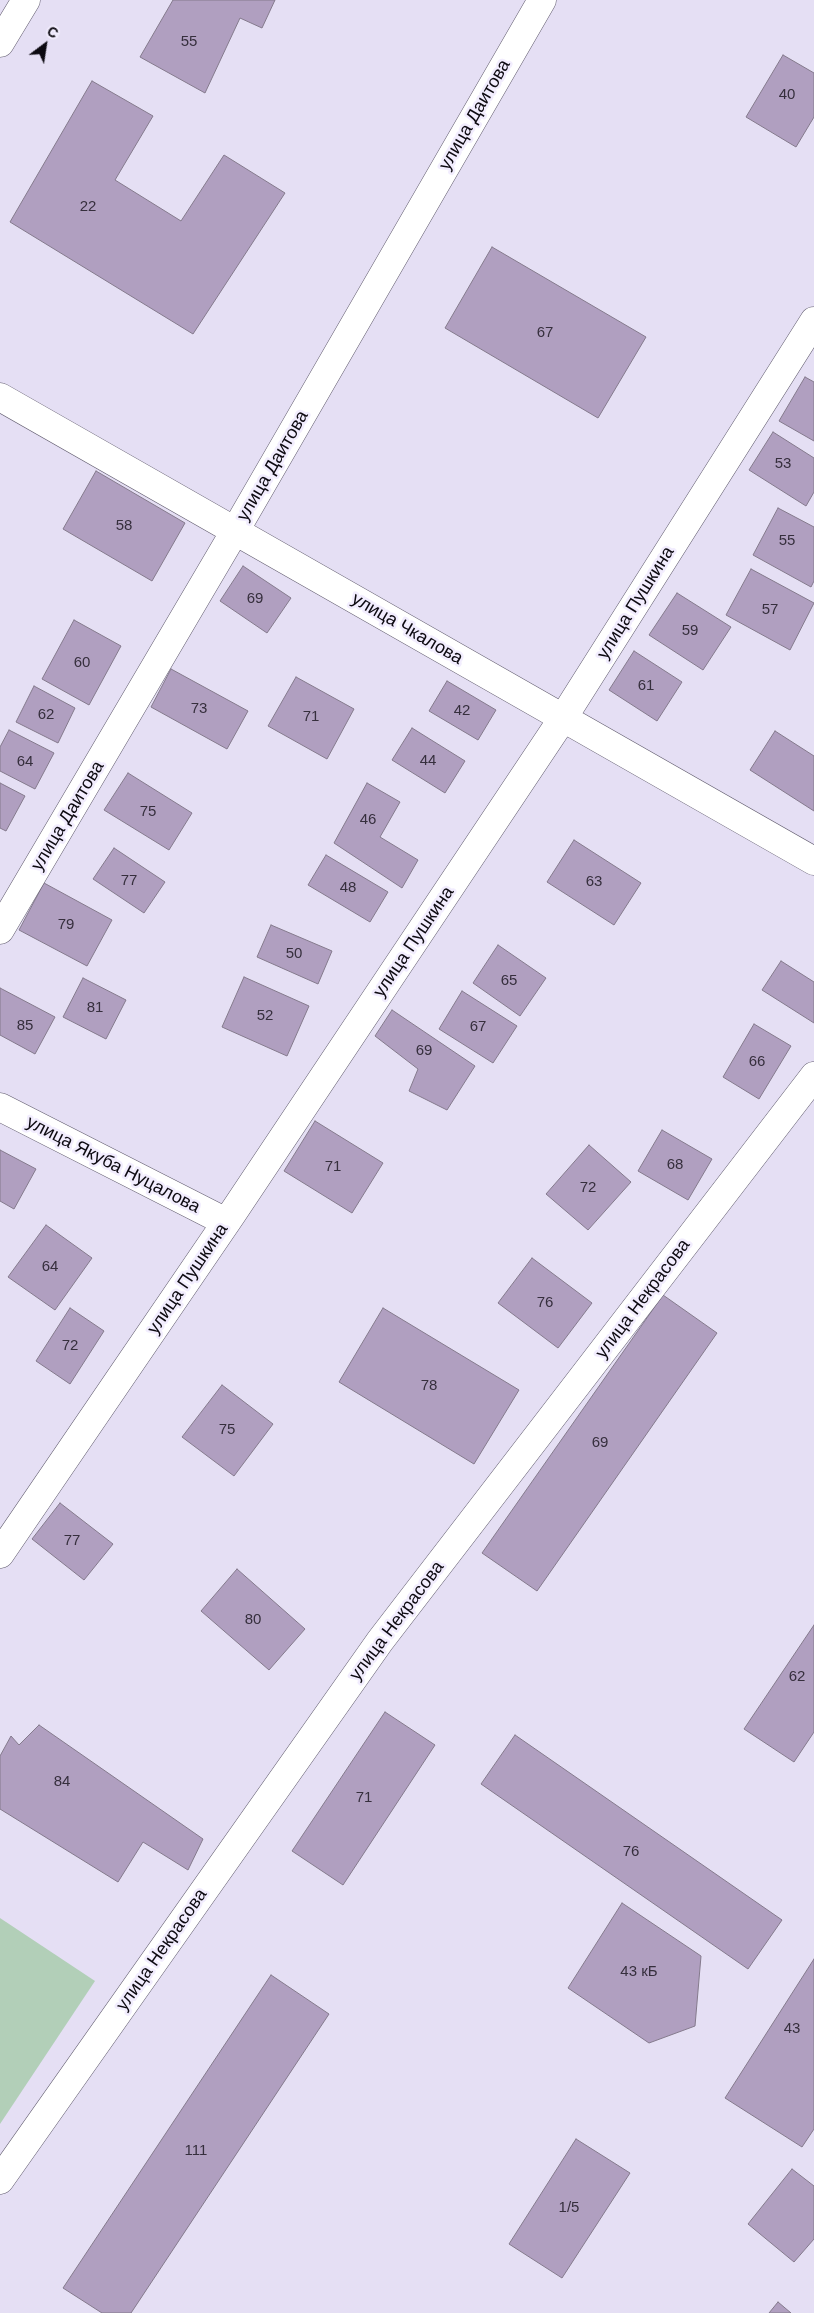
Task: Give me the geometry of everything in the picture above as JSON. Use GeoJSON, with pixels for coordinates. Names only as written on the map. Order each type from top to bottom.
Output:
{"type":"FeatureCollection","features":[{"type":"Feature","properties":{"kind":"street"},"geometry":{"type":"LineString","coordinates":[[0,43],[26,0]]}},
{"type":"Feature","properties":{"kind":"street","name":"улица Даитова"},"geometry":{"type":"LineString","coordinates":[[0,930],[235,531],[542,0]]}},
{"type":"Feature","properties":{"kind":"street","name":"улица Пушкина"},"geometry":{"type":"LineString","coordinates":[[0,1554],[226,1222],[563,718],[814,321]]}},
{"type":"Feature","properties":{"kind":"street","name":"улица Чкалова"},"geometry":{"type":"LineString","coordinates":[[0,398],[814,861]]}},
{"type":"Feature","properties":{"kind":"street","name":"улица Некрасова"},"geometry":{"type":"LineString","coordinates":[[0,2180],[380,1642],[814,1076]]}},
{"type":"Feature","properties":{"kind":"street","name":"улица Якуба Нуцалова"},"geometry":{"type":"LineString","coordinates":[[0,1107],[226,1222]]}},
{"type":"Feature","properties":{"kind":"green space"},"geometry":{"type":"Polygon","coordinates":[[[0,1918],[95,1981],[0,2124],[0,1918]]]}},
{"type":"Feature","properties":{"kind":"building"},"geometry":{"type":"Polygon","coordinates":[[[173,0],[275,0],[262,28],[240,18],[205,93],[140,57],[173,0]]]}},
{"type":"Feature","properties":{"kind":"building"},"geometry":{"type":"Polygon","coordinates":[[[783,55],[814,73],[814,117],[796,147],[746,117],[783,55]]]}},
{"type":"Feature","properties":{"kind":"building"},"geometry":{"type":"Polygon","coordinates":[[[92,81],[153,116],[115,180],[181,221],[224,155],[285,193],[193,334],[10,222],[92,81]]]}},
{"type":"Feature","properties":{"kind":"building"},"geometry":{"type":"Polygon","coordinates":[[[492,247],[646,337],[598,418],[445,328],[492,247]]]}},
{"type":"Feature","properties":{"kind":"building"},"geometry":{"type":"Polygon","coordinates":[[[805,377],[814,382],[814,441],[779,421],[805,377]]]}},
{"type":"Feature","properties":{"kind":"building"},"geometry":{"type":"Polygon","coordinates":[[[773,432],[814,458],[814,492],[806,506],[749,470],[773,432]]]}},
{"type":"Feature","properties":{"kind":"building"},"geometry":{"type":"Polygon","coordinates":[[[96,471],[185,523],[152,581],[63,529],[96,471]]]}},
{"type":"Feature","properties":{"kind":"building"},"geometry":{"type":"Polygon","coordinates":[[[778,508],[814,527],[814,581],[811,587],[753,555],[778,508]]]}},
{"type":"Feature","properties":{"kind":"building"},"geometry":{"type":"Polygon","coordinates":[[[243,566],[291,598],[267,633],[220,601],[243,566]]]}},
{"type":"Feature","properties":{"kind":"building"},"geometry":{"type":"Polygon","coordinates":[[[751,569],[814,603],[790,650],[726,615],[751,569]]]}},
{"type":"Feature","properties":{"kind":"building"},"geometry":{"type":"Polygon","coordinates":[[[677,593],[731,627],[703,670],[649,635],[677,593]]]}},
{"type":"Feature","properties":{"kind":"building"},"geometry":{"type":"Polygon","coordinates":[[[74,620],[121,646],[89,705],[42,679],[74,620]]]}},
{"type":"Feature","properties":{"kind":"building"},"geometry":{"type":"Polygon","coordinates":[[[634,651],[682,682],[657,721],[609,690],[634,651]]]}},
{"type":"Feature","properties":{"kind":"building"},"geometry":{"type":"Polygon","coordinates":[[[171,669],[248,711],[227,749],[151,707],[171,669]]]}},
{"type":"Feature","properties":{"kind":"building"},"geometry":{"type":"Polygon","coordinates":[[[296,677],[354,709],[327,759],[268,726],[296,677]]]}},
{"type":"Feature","properties":{"kind":"building"},"geometry":{"type":"Polygon","coordinates":[[[447,681],[496,710],[478,740],[429,711],[447,681]]]}},
{"type":"Feature","properties":{"kind":"building"},"geometry":{"type":"Polygon","coordinates":[[[34,686],[75,708],[58,743],[16,722],[34,686]]]}},
{"type":"Feature","properties":{"kind":"building"},"geometry":{"type":"Polygon","coordinates":[[[412,728],[465,761],[445,793],[392,760],[412,728]]]}},
{"type":"Feature","properties":{"kind":"building"},"geometry":{"type":"Polygon","coordinates":[[[9,730],[54,753],[35,789],[0,771],[0,747],[9,730]]]}},
{"type":"Feature","properties":{"kind":"building"},"geometry":{"type":"Polygon","coordinates":[[[775,731],[814,756],[814,811],[750,770],[775,731]]]}},
{"type":"Feature","properties":{"kind":"building"},"geometry":{"type":"Polygon","coordinates":[[[128,773],[192,813],[169,850],[104,810],[128,773]]]}},
{"type":"Feature","properties":{"kind":"building"},"geometry":{"type":"Polygon","coordinates":[[[0,783],[25,796],[6,831],[0,828],[0,783]]]}},
{"type":"Feature","properties":{"kind":"building"},"geometry":{"type":"Polygon","coordinates":[[[367,783],[400,802],[380,837],[418,860],[402,888],[334,843],[367,783]]]}},
{"type":"Feature","properties":{"kind":"building"},"geometry":{"type":"Polygon","coordinates":[[[574,840],[641,883],[614,925],[547,882],[574,840]]]}},
{"type":"Feature","properties":{"kind":"building"},"geometry":{"type":"Polygon","coordinates":[[[114,848],[165,882],[144,913],[93,879],[114,848]]]}},
{"type":"Feature","properties":{"kind":"building"},"geometry":{"type":"Polygon","coordinates":[[[326,855],[388,892],[370,922],[308,885],[326,855]]]}},
{"type":"Feature","properties":{"kind":"building"},"geometry":{"type":"Polygon","coordinates":[[[44,883],[112,920],[87,966],[19,930],[44,883]]]}},
{"type":"Feature","properties":{"kind":"building"},"geometry":{"type":"Polygon","coordinates":[[[271,925],[332,951],[318,984],[257,957],[271,925]]]}},
{"type":"Feature","properties":{"kind":"building"},"geometry":{"type":"Polygon","coordinates":[[[498,945],[546,978],[520,1016],[473,983],[498,945]]]}},
{"type":"Feature","properties":{"kind":"building"},"geometry":{"type":"Polygon","coordinates":[[[781,961],[814,982],[814,1023],[762,990],[781,961]]]}},
{"type":"Feature","properties":{"kind":"building"},"geometry":{"type":"Polygon","coordinates":[[[244,977],[309,1006],[287,1056],[222,1027],[244,977]]]}},
{"type":"Feature","properties":{"kind":"building"},"geometry":{"type":"Polygon","coordinates":[[[83,978],[126,1000],[106,1039],[63,1017],[83,978]]]}},
{"type":"Feature","properties":{"kind":"building"},"geometry":{"type":"Polygon","coordinates":[[[0,988],[55,1017],[35,1054],[0,1035],[0,988]]]}},
{"type":"Feature","properties":{"kind":"building"},"geometry":{"type":"Polygon","coordinates":[[[462,991],[517,1026],[493,1063],[439,1029],[462,991]]]}},
{"type":"Feature","properties":{"kind":"building"},"geometry":{"type":"Polygon","coordinates":[[[392,1010],[475,1066],[447,1110],[409,1091],[418,1069],[375,1036],[392,1010]]]}},
{"type":"Feature","properties":{"kind":"building"},"geometry":{"type":"Polygon","coordinates":[[[754,1024],[791,1046],[759,1099],[723,1077],[754,1024]]]}},
{"type":"Feature","properties":{"kind":"building"},"geometry":{"type":"Polygon","coordinates":[[[315,1121],[383,1163],[352,1213],[284,1171],[315,1121]]]}},
{"type":"Feature","properties":{"kind":"building"},"geometry":{"type":"Polygon","coordinates":[[[662,1130],[712,1159],[688,1200],[638,1171],[662,1130]]]}},
{"type":"Feature","properties":{"kind":"building"},"geometry":{"type":"Polygon","coordinates":[[[589,1145],[631,1182],[588,1230],[546,1194],[589,1145]]]}},
{"type":"Feature","properties":{"kind":"building"},"geometry":{"type":"Polygon","coordinates":[[[0,1150],[36,1169],[14,1209],[0,1201],[0,1150]]]}},
{"type":"Feature","properties":{"kind":"building"},"geometry":{"type":"Polygon","coordinates":[[[46,1225],[92,1258],[55,1310],[8,1277],[46,1225]]]}},
{"type":"Feature","properties":{"kind":"building"},"geometry":{"type":"Polygon","coordinates":[[[532,1258],[592,1303],[558,1348],[498,1303],[532,1258]]]}},
{"type":"Feature","properties":{"kind":"building"},"geometry":{"type":"Polygon","coordinates":[[[663,1295],[717,1333],[537,1591],[482,1553],[663,1295]]]}},
{"type":"Feature","properties":{"kind":"building"},"geometry":{"type":"Polygon","coordinates":[[[70,1308],[104,1331],[70,1384],[36,1361],[70,1308]]]}},
{"type":"Feature","properties":{"kind":"building"},"geometry":{"type":"Polygon","coordinates":[[[383,1308],[519,1390],[474,1464],[339,1382],[383,1308]]]}},
{"type":"Feature","properties":{"kind":"building"},"geometry":{"type":"Polygon","coordinates":[[[222,1385],[273,1424],[234,1476],[182,1437],[222,1385]]]}},
{"type":"Feature","properties":{"kind":"building"},"geometry":{"type":"Polygon","coordinates":[[[60,1503],[113,1544],[84,1580],[32,1539],[60,1503]]]}},
{"type":"Feature","properties":{"kind":"building"},"geometry":{"type":"Polygon","coordinates":[[[237,1569],[305,1629],[269,1670],[201,1611],[237,1569]]]}},
{"type":"Feature","properties":{"kind":"building"},"geometry":{"type":"Polygon","coordinates":[[[814,1625],[814,1732],[794,1762],[744,1729],[814,1625]]]}},
{"type":"Feature","properties":{"kind":"building"},"geometry":{"type":"Polygon","coordinates":[[[385,1712],[435,1745],[343,1885],[292,1851],[385,1712]]]}},
{"type":"Feature","properties":{"kind":"building"},"geometry":{"type":"Polygon","coordinates":[[[39,1725],[203,1839],[188,1870],[143,1842],[118,1882],[0,1809],[0,1756],[11,1736],[19,1745],[39,1725]]]}},
{"type":"Feature","properties":{"kind":"building"},"geometry":{"type":"Polygon","coordinates":[[[515,1735],[782,1920],[748,1969],[481,1784],[515,1735]]]}},
{"type":"Feature","properties":{"kind":"building"},"geometry":{"type":"Polygon","coordinates":[[[622,1903],[701,1956],[695,2026],[649,2043],[568,1988],[622,1903]]]}},
{"type":"Feature","properties":{"kind":"building"},"geometry":{"type":"Polygon","coordinates":[[[814,1959],[814,2129],[802,2147],[725,2098],[814,1959]]]}},
{"type":"Feature","properties":{"kind":"building"},"geometry":{"type":"Polygon","coordinates":[[[271,1975],[329,2014],[131,2313],[102,2313],[63,2288],[271,1975]]]}},
{"type":"Feature","properties":{"kind":"building"},"geometry":{"type":"Polygon","coordinates":[[[576,2139],[630,2173],[562,2278],[509,2244],[576,2139]]]}},
{"type":"Feature","properties":{"kind":"building"},"geometry":{"type":"Polygon","coordinates":[[[792,2169],[814,2186],[814,2239],[794,2262],[748,2224],[792,2169]]]}},
{"type":"Feature","properties":{"kind":"building"},"geometry":{"type":"Polygon","coordinates":[[[778,2302],[791,2313],[769,2313],[778,2302]]]}}]}
